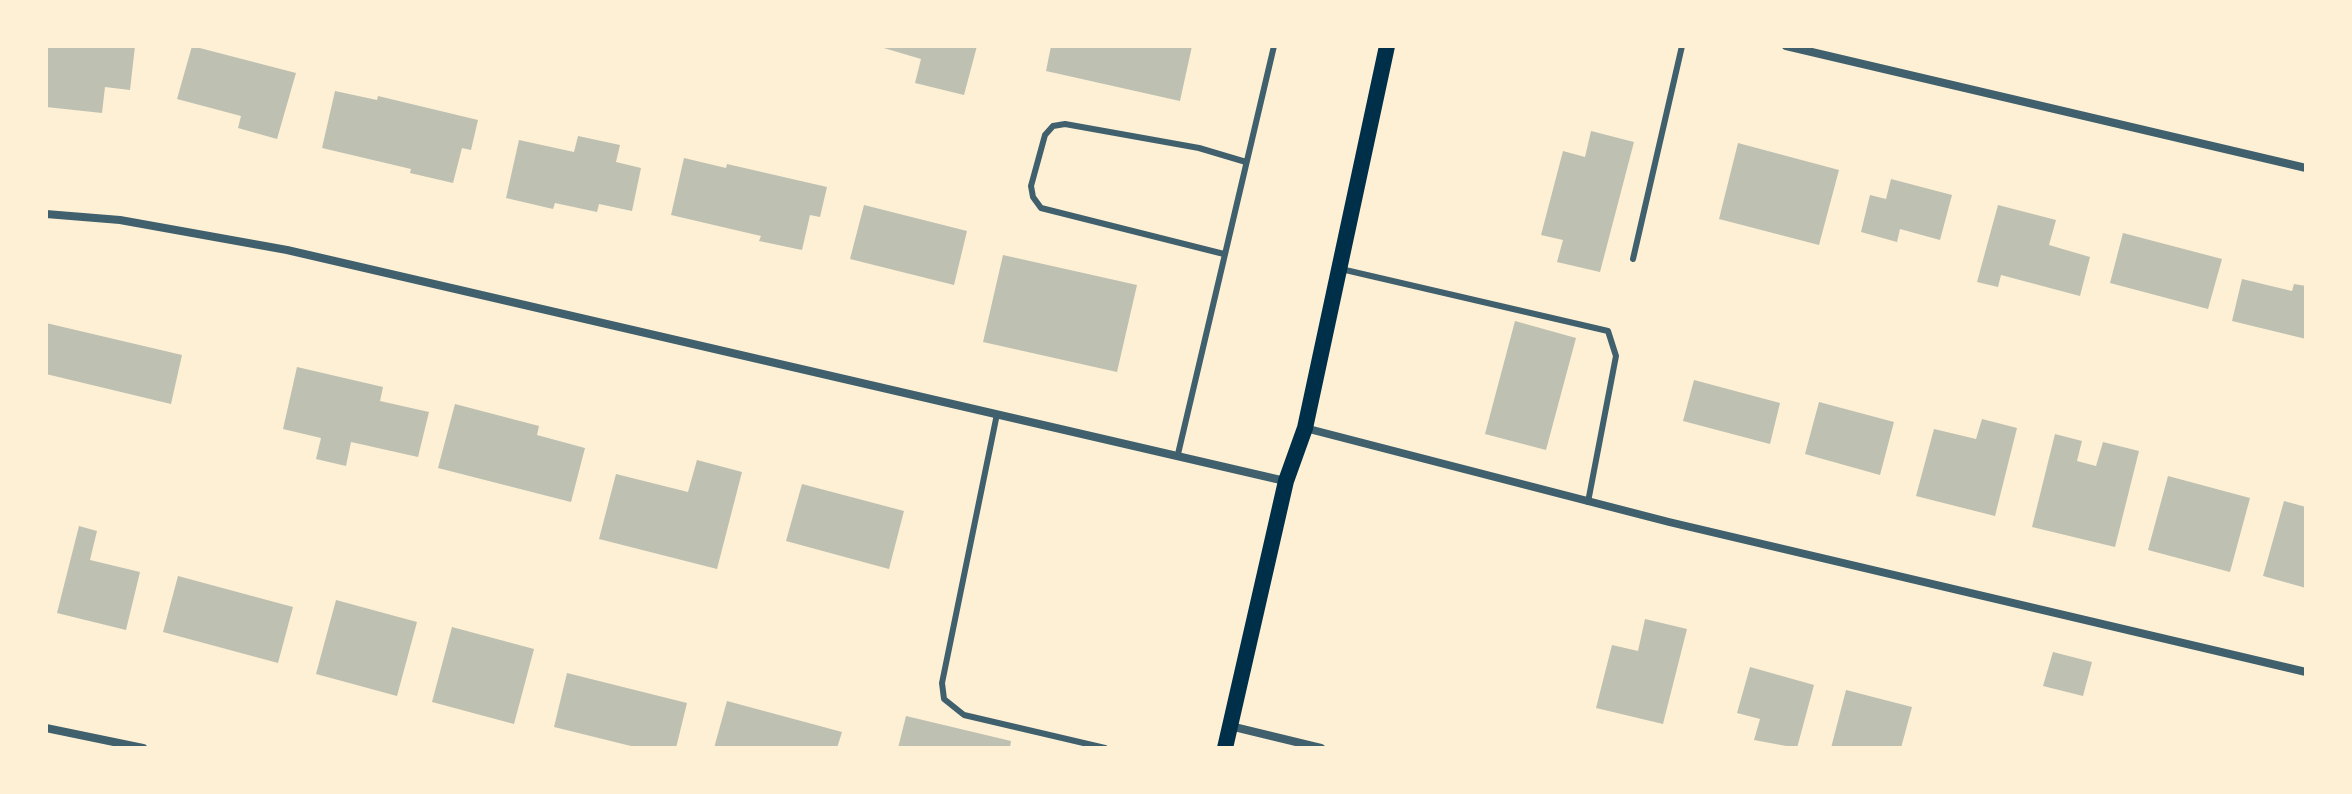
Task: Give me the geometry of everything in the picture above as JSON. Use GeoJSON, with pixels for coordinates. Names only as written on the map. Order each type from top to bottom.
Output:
{"type":"FeatureCollection","features":[{"type":"Feature","properties":{"kind":"main road"},"geometry":{"type":"LineString","coordinates":[[1225,748],[1286,481],[1305,428],[1387,46]]}},
{"type":"Feature","properties":{"kind":"street"},"geometry":{"type":"LineString","coordinates":[[1786,46],[2306,168]]}},
{"type":"Feature","properties":{"kind":"street"},"geometry":{"type":"LineString","coordinates":[[46,214],[164,227],[287,250],[1286,481]]}},
{"type":"Feature","properties":{"kind":"street"},"geometry":{"type":"LineString","coordinates":[[1305,428],[1588,502],[2306,672]]}},
{"type":"Feature","properties":{"kind":"street"},"geometry":{"type":"LineString","coordinates":[[1230,726],[1321,748]]}},
{"type":"Feature","properties":{"kind":"street"},"geometry":{"type":"LineString","coordinates":[[46,728],[143,748]]}},
{"type":"Feature","properties":{"kind":"lane"},"geometry":{"type":"LineString","coordinates":[[1178,454],[1274,46]]}},
{"type":"Feature","properties":{"kind":"lane"},"geometry":{"type":"LineString","coordinates":[[1633,259],[1682,46]]}},
{"type":"Feature","properties":{"kind":"lane"},"geometry":{"type":"LineString","coordinates":[[1224,254],[1041,208],[1033,197],[1031,186],[1045,135],[1053,126],[1065,124],[1199,148],[1246,162]]}},
{"type":"Feature","properties":{"kind":"lane"},"geometry":{"type":"LineString","coordinates":[[1341,269],[1608,331],[1616,356],[1588,502]]}},
{"type":"Feature","properties":{"kind":"lane"},"geometry":{"type":"LineString","coordinates":[[997,414],[942,683],[944,699],[964,715],[1105,748]]}},
{"type":"Feature","properties":{"kind":"building"},"geometry":{"type":"Polygon","coordinates":[[[46,46],[135,46],[130,90],[105,87],[102,113],[46,107],[46,46]]]}},
{"type":"Feature","properties":{"kind":"building"},"geometry":{"type":"Polygon","coordinates":[[[192,46],[296,73],[277,139],[238,128],[241,116],[177,99],[192,46]]]}},
{"type":"Feature","properties":{"kind":"building"},"geometry":{"type":"Polygon","coordinates":[[[877,46],[977,46],[964,95],[915,83],[921,59],[877,46]]]}},
{"type":"Feature","properties":{"kind":"building"},"geometry":{"type":"Polygon","coordinates":[[[1051,46],[1192,46],[1180,101],[1046,71],[1051,46]]]}},
{"type":"Feature","properties":{"kind":"building"},"geometry":{"type":"Polygon","coordinates":[[[335,91],[377,100],[378,96],[478,120],[471,150],[462,148],[453,183],[410,173],[411,169],[322,148],[335,91]]]}},
{"type":"Feature","properties":{"kind":"building"},"geometry":{"type":"Polygon","coordinates":[[[1591,131],[1634,142],[1600,272],[1557,262],[1563,240],[1541,235],[1563,151],[1585,157],[1591,131]]]}},
{"type":"Feature","properties":{"kind":"building"},"geometry":{"type":"Polygon","coordinates":[[[578,136],[620,145],[616,162],[641,168],[632,211],[599,204],[597,212],[555,203],[553,209],[506,198],[519,140],[574,152],[578,136]]]}},
{"type":"Feature","properties":{"kind":"building"},"geometry":{"type":"Polygon","coordinates":[[[1738,143],[1839,170],[1819,245],[1719,219],[1738,143]]]}},
{"type":"Feature","properties":{"kind":"building"},"geometry":{"type":"Polygon","coordinates":[[[684,158],[726,168],[727,164],[827,187],[820,217],[810,215],[802,250],[759,241],[761,236],[671,215],[684,158]]]}},
{"type":"Feature","properties":{"kind":"building"},"geometry":{"type":"Polygon","coordinates":[[[1891,179],[1952,195],[1940,240],[1900,229],[1897,242],[1861,232],[1870,195],[1886,199],[1891,179]]]}},
{"type":"Feature","properties":{"kind":"building"},"geometry":{"type":"Polygon","coordinates":[[[864,205],[967,231],[954,285],[850,259],[864,205]]]}},
{"type":"Feature","properties":{"kind":"building"},"geometry":{"type":"Polygon","coordinates":[[[1998,205],[2056,220],[2049,245],[2090,257],[2080,296],[2001,275],[1998,287],[1977,282],[1998,205]]]}},
{"type":"Feature","properties":{"kind":"building"},"geometry":{"type":"Polygon","coordinates":[[[2123,233],[2222,259],[2208,309],[2110,283],[2123,233]]]}},
{"type":"Feature","properties":{"kind":"building"},"geometry":{"type":"Polygon","coordinates":[[[1003,255],[1137,285],[1117,372],[983,342],[1003,255]]]}},
{"type":"Feature","properties":{"kind":"building"},"geometry":{"type":"Polygon","coordinates":[[[2242,279],[2292,291],[2294,284],[2306,286],[2306,339],[2232,321],[2242,279]]]}},
{"type":"Feature","properties":{"kind":"building"},"geometry":{"type":"Polygon","coordinates":[[[1515,321],[1576,338],[1546,450],[1485,434],[1515,321]]]}},
{"type":"Feature","properties":{"kind":"building"},"geometry":{"type":"Polygon","coordinates":[[[46,323],[182,355],[171,404],[46,374],[46,323]]]}},
{"type":"Feature","properties":{"kind":"building"},"geometry":{"type":"Polygon","coordinates":[[[297,367],[383,387],[380,401],[429,412],[418,457],[351,442],[346,466],[316,459],[321,438],[283,429],[297,367]]]}},
{"type":"Feature","properties":{"kind":"building"},"geometry":{"type":"Polygon","coordinates":[[[1694,380],[1780,403],[1770,444],[1683,421],[1694,380]]]}},
{"type":"Feature","properties":{"kind":"building"},"geometry":{"type":"Polygon","coordinates":[[[1819,402],[1894,422],[1880,475],[1805,454],[1819,402]]]}},
{"type":"Feature","properties":{"kind":"building"},"geometry":{"type":"Polygon","coordinates":[[[455,404],[539,426],[537,435],[585,448],[571,502],[438,468],[455,404]]]}},
{"type":"Feature","properties":{"kind":"building"},"geometry":{"type":"Polygon","coordinates":[[[1982,419],[2017,428],[1995,516],[1916,496],[1934,429],[1976,439],[1982,419]]]}},
{"type":"Feature","properties":{"kind":"building"},"geometry":{"type":"Polygon","coordinates":[[[2055,434],[2082,441],[2077,461],[2096,466],[2103,442],[2139,451],[2115,547],[2032,527],[2055,434]]]}},
{"type":"Feature","properties":{"kind":"building"},"geometry":{"type":"Polygon","coordinates":[[[697,460],[742,472],[717,569],[599,539],[616,474],[688,492],[697,460]]]}},
{"type":"Feature","properties":{"kind":"building"},"geometry":{"type":"Polygon","coordinates":[[[2168,476],[2250,498],[2230,572],[2148,550],[2168,476]]]}},
{"type":"Feature","properties":{"kind":"building"},"geometry":{"type":"Polygon","coordinates":[[[802,484],[904,511],[889,569],[786,541],[802,484]]]}},
{"type":"Feature","properties":{"kind":"building"},"geometry":{"type":"Polygon","coordinates":[[[2284,501],[2306,507],[2306,588],[2263,576],[2284,501]]]}},
{"type":"Feature","properties":{"kind":"building"},"geometry":{"type":"Polygon","coordinates":[[[79,526],[97,531],[90,560],[140,572],[126,630],[57,613],[79,526]]]}},
{"type":"Feature","properties":{"kind":"building"},"geometry":{"type":"Polygon","coordinates":[[[178,576],[293,607],[278,663],[163,632],[178,576]]]}},
{"type":"Feature","properties":{"kind":"building"},"geometry":{"type":"Polygon","coordinates":[[[336,600],[417,622],[397,696],[316,674],[336,600]]]}},
{"type":"Feature","properties":{"kind":"building"},"geometry":{"type":"Polygon","coordinates":[[[1645,619],[1687,629],[1663,724],[1596,708],[1612,645],[1638,651],[1645,619]]]}},
{"type":"Feature","properties":{"kind":"building"},"geometry":{"type":"Polygon","coordinates":[[[452,627],[534,649],[514,724],[432,702],[452,627]]]}},
{"type":"Feature","properties":{"kind":"building"},"geometry":{"type":"Polygon","coordinates":[[[2053,652],[2092,662],[2083,696],[2043,686],[2053,652]]]}},
{"type":"Feature","properties":{"kind":"building"},"geometry":{"type":"Polygon","coordinates":[[[1750,667],[1814,685],[1797,748],[1754,740],[1760,719],[1737,713],[1750,667]]]}},
{"type":"Feature","properties":{"kind":"building"},"geometry":{"type":"Polygon","coordinates":[[[567,673],[687,703],[676,748],[639,748],[554,727],[567,673]]]}},
{"type":"Feature","properties":{"kind":"building"},"geometry":{"type":"Polygon","coordinates":[[[1846,690],[1912,707],[1901,748],[1831,748],[1846,690]]]}},
{"type":"Feature","properties":{"kind":"building"},"geometry":{"type":"Polygon","coordinates":[[[727,701],[842,732],[837,748],[714,748],[727,701]]]}},
{"type":"Feature","properties":{"kind":"building"},"geometry":{"type":"Polygon","coordinates":[[[906,716],[1011,741],[1010,748],[898,748],[906,716]]]}}]}
